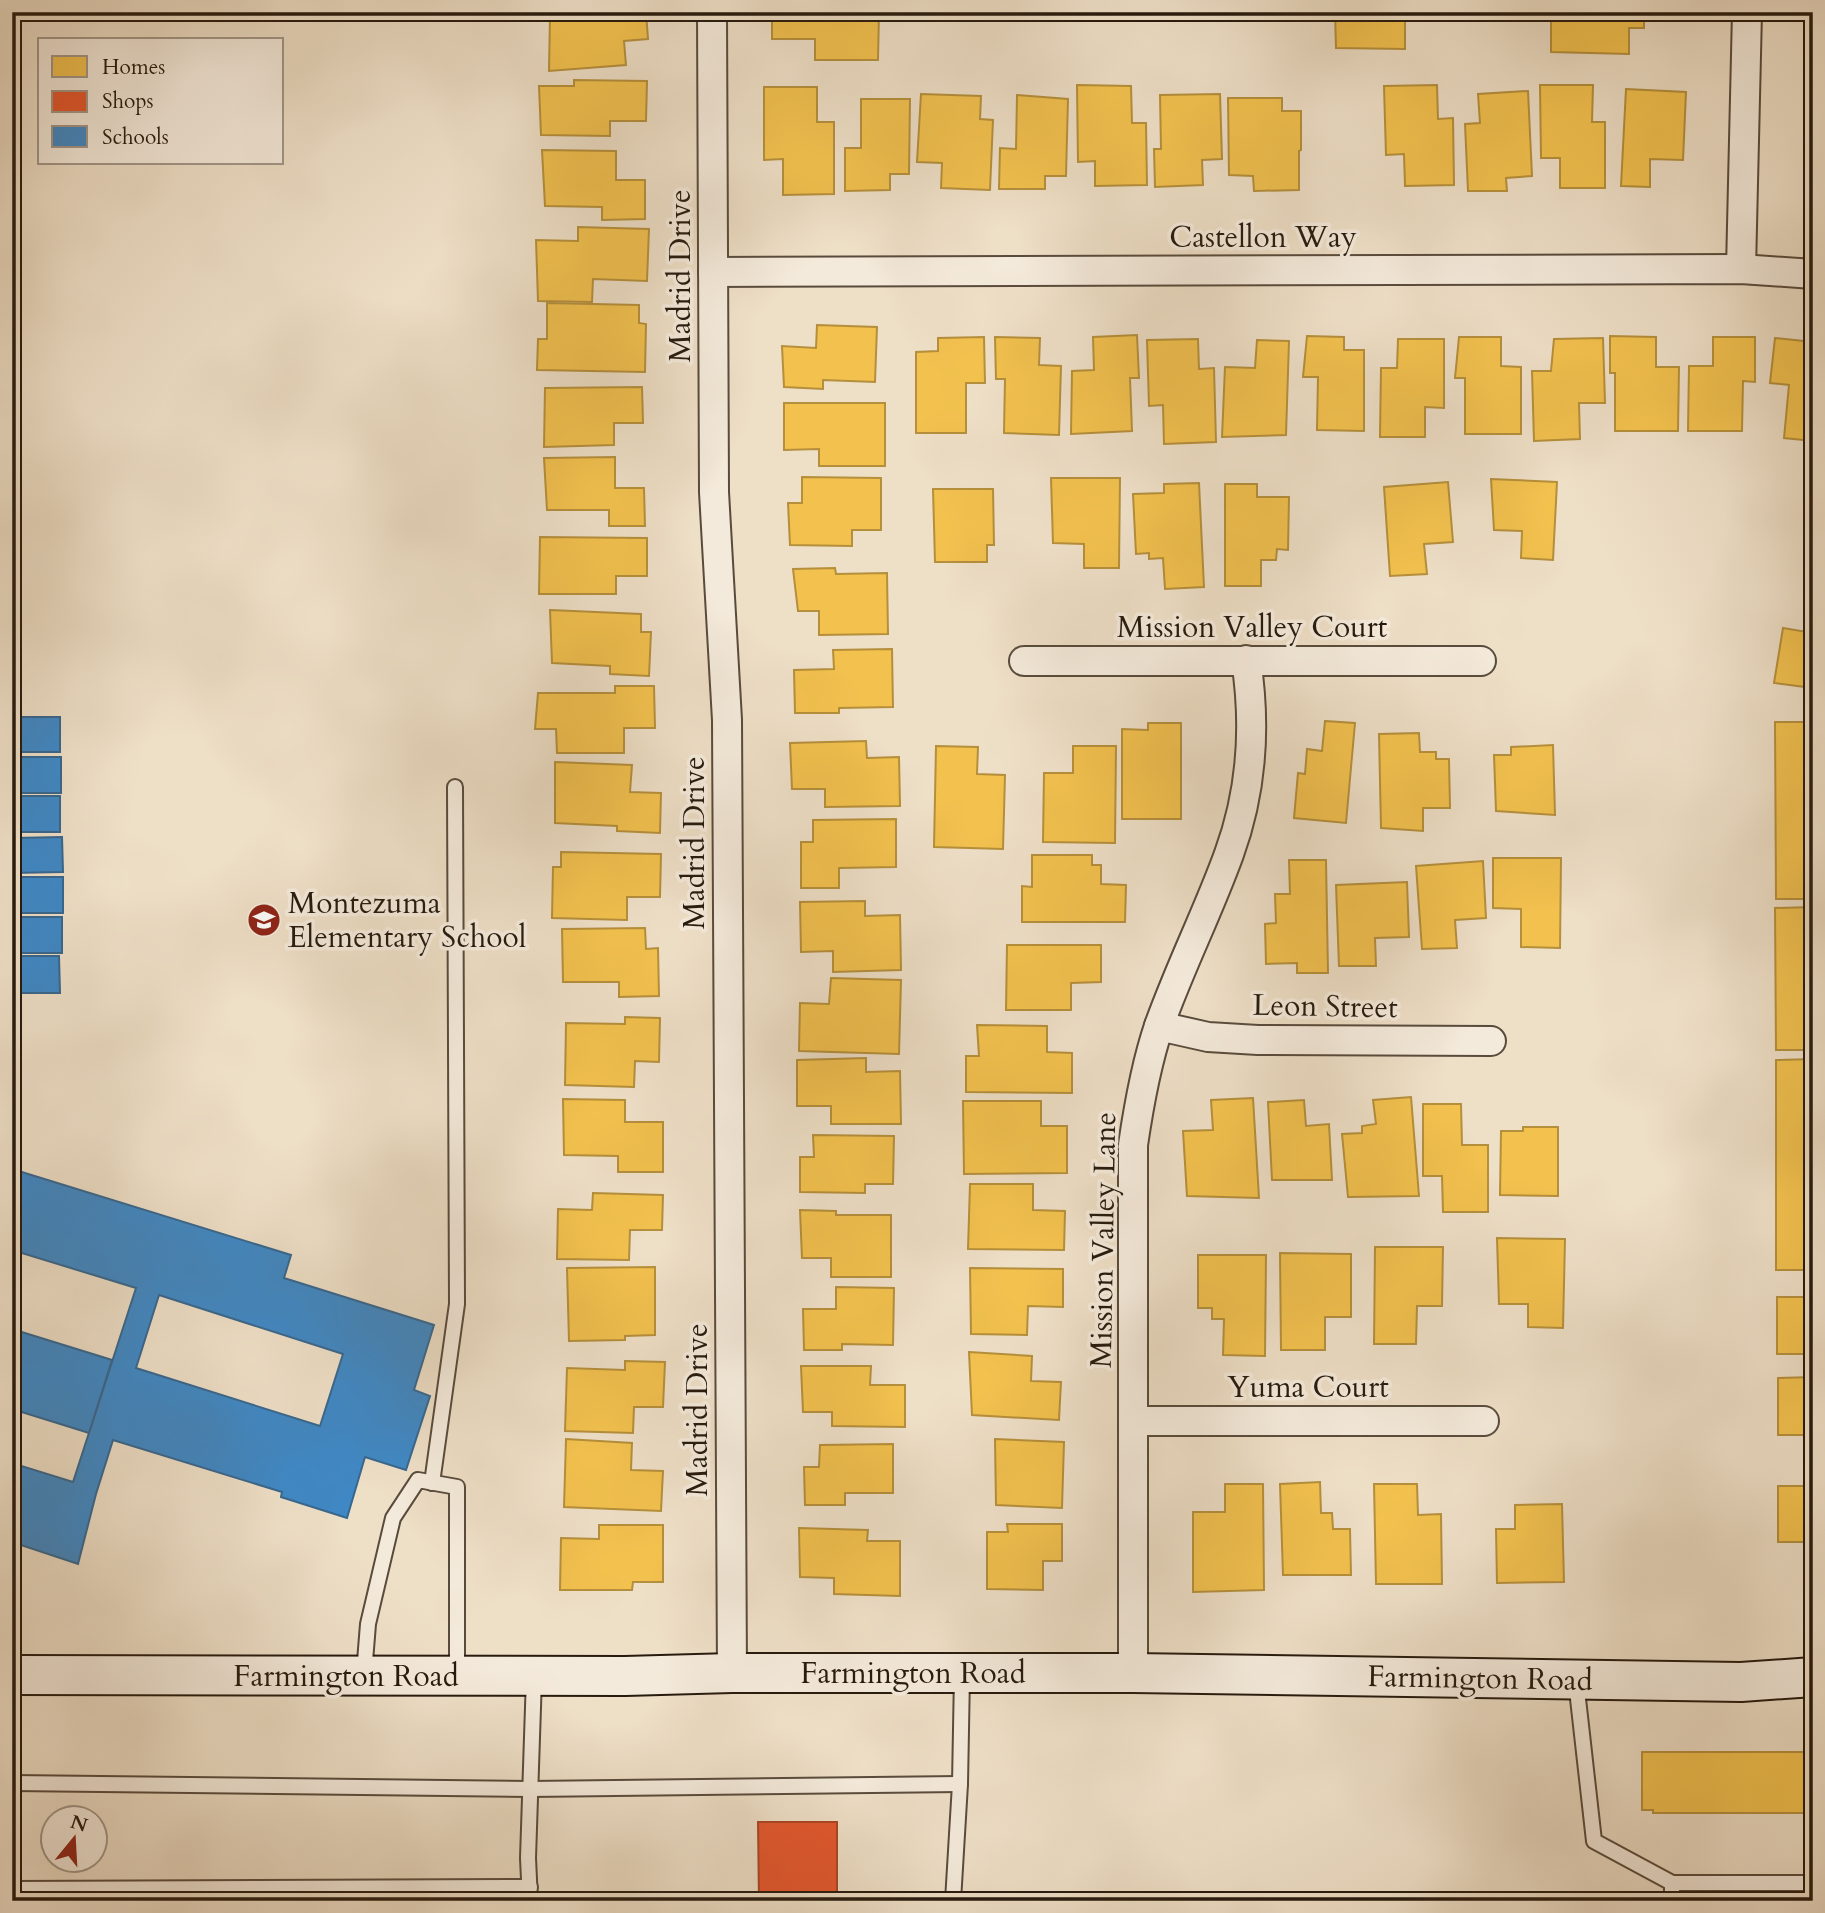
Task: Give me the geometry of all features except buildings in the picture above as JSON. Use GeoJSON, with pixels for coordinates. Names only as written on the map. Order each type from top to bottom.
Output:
{"type":"FeatureCollection","features":[{"type":"Feature","properties":{"kind":"main road","name":"Farmington Road"},"geometry":{"type":"LineString","coordinates":[[12,1675],[1133,1673],[1741,1682],[1813,1676]]}},
{"type":"Feature","properties":{"kind":"street","name":"Madrid Drive"},"geometry":{"type":"LineString","coordinates":[[712,12],[714,492],[727,720],[732,1673]]}},
{"type":"Feature","properties":{"kind":"street"},"geometry":{"type":"LineString","coordinates":[[1741,269],[1747,12]]}},
{"type":"Feature","properties":{"kind":"street","name":"Castellon Way"},"geometry":{"type":"LineString","coordinates":[[713,272],[1741,269],[1813,274]]}},
{"type":"Feature","properties":{"kind":"street","name":"Mission Valley Lane"},"geometry":{"type":"LineString","coordinates":[[1133,1673],[1133,1144],[1141,1090],[1159,1026],[1230,852],[1245,799],[1252,743],[1251,693],[1246,660]]}},
{"type":"Feature","properties":{"kind":"street","name":"Mission Valley Court"},"geometry":{"type":"LineString","coordinates":[[1024,661],[1481,660]]}},
{"type":"Feature","properties":{"kind":"street","name":"Leon Street"},"geometry":{"type":"LineString","coordinates":[[1159,1026],[1208,1037],[1258,1040],[1491,1041]]}},
{"type":"Feature","properties":{"kind":"street","name":"Yuma Court"},"geometry":{"type":"LineString","coordinates":[[1133,1421],[1484,1420]]}},
{"type":"Feature","properties":{"kind":"lane"},"geometry":{"type":"LineString","coordinates":[[432,1483],[457,1304],[455,787]]}},
{"type":"Feature","properties":{"kind":"lane"},"geometry":{"type":"LineString","coordinates":[[364,1676],[368,1624],[393,1518],[418,1480],[457,1487],[457,1676]]}},
{"type":"Feature","properties":{"kind":"lane"},"geometry":{"type":"LineString","coordinates":[[953,1901],[960,1784],[962,1673]]}},
{"type":"Feature","properties":{"kind":"lane"},"geometry":{"type":"LineString","coordinates":[[12,1889],[530,1894],[528,1858],[534,1676]]}},
{"type":"Feature","properties":{"kind":"lane"},"geometry":{"type":"LineString","coordinates":[[1576,1680],[1594,1841],[1672,1883],[1813,1883]]}},
{"type":"Feature","properties":{"kind":"lane"},"geometry":{"type":"LineString","coordinates":[[12,1783],[530,1788],[960,1784]]}},
{"type":"Feature","properties":{"kind":"lane"},"geometry":{"type":"LineString","coordinates":[[1672,1883],[1672,1901]]}},
{"type":"Feature","properties":{"kind":"place","name":"Montezuma Elementary School"},"geometry":{"type":"Point","coordinates":[264,920]}}]}
